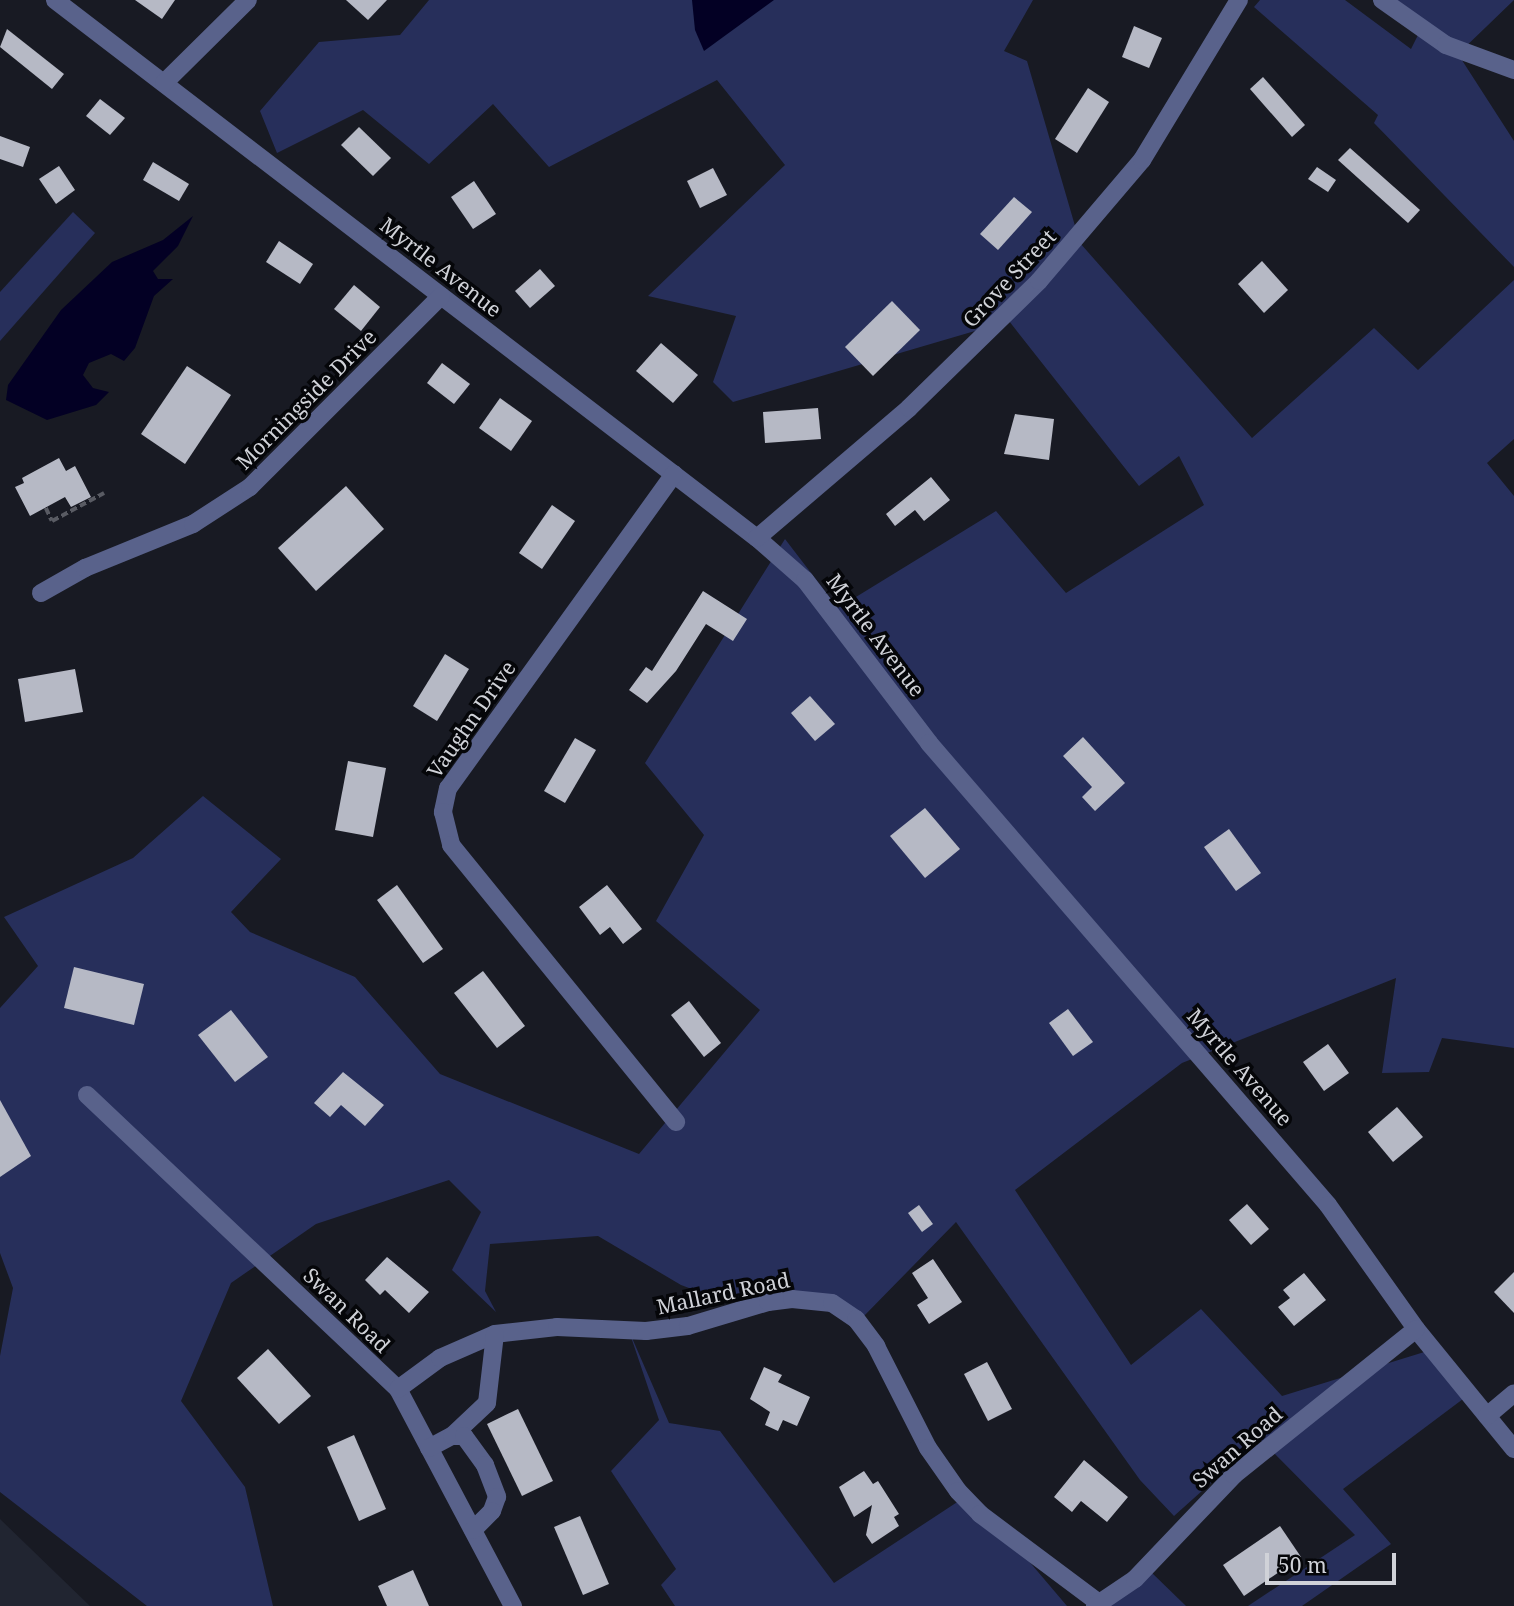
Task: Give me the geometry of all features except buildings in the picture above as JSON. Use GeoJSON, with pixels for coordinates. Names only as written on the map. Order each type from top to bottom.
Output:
{"type":"FeatureCollection","features":[{"type":"Feature","properties":{"kind":"street","name":"Myrtle Avenue"},"geometry":{"type":"LineString","coordinates":[[55,0],[757,538],[805,580],[938,753],[1328,1205],[1416,1329],[1514,1449]]}},
{"type":"Feature","properties":{"kind":"street"},"geometry":{"type":"LineString","coordinates":[[164,83],[248,0]]}},
{"type":"Feature","properties":{"kind":"street","name":"Grove Street"},"geometry":{"type":"LineString","coordinates":[[757,538],[909,408],[1040,281],[1142,160],[1239,0]]}},
{"type":"Feature","properties":{"kind":"street"},"geometry":{"type":"LineString","coordinates":[[1382,0],[1446,45],[1514,70]]}},
{"type":"Feature","properties":{"kind":"street","name":"Morningside Drive"},"geometry":{"type":"LineString","coordinates":[[41,593],[85,568],[193,524],[250,487],[441,296]]}},
{"type":"Feature","properties":{"kind":"street","name":"Vaughn Drive"},"geometry":{"type":"LineString","coordinates":[[674,474],[448,788],[443,813],[452,845],[676,1122]]}},
{"type":"Feature","properties":{"kind":"street","name":"Swan Road"},"geometry":{"type":"LineString","coordinates":[[87,1095],[398,1389],[513,1606]]}},
{"type":"Feature","properties":{"kind":"street","name":"Mallard Road"},"geometry":{"type":"LineString","coordinates":[[398,1389],[440,1358],[495,1334],[557,1327],[646,1331],[688,1326],[768,1302],[792,1299],[832,1303],[856,1319],[876,1346],[928,1448],[958,1491],[980,1514],[1097,1605]]}},
{"type":"Feature","properties":{"kind":"street","name":"Swan Road"},"geometry":{"type":"LineString","coordinates":[[1097,1605],[1135,1579],[1234,1475],[1416,1329]]}},
{"type":"Feature","properties":{"kind":"street"},"geometry":{"type":"LineString","coordinates":[[429,1448],[452,1436],[487,1403],[495,1334]]}},
{"type":"Feature","properties":{"kind":"street"},"geometry":{"type":"LineString","coordinates":[[1487,1416],[1514,1392]]}},
{"type":"Feature","properties":{"kind":"street"},"geometry":{"type":"LineString","coordinates":[[452,1436],[464,1436],[475,1446],[497,1497],[492,1511],[473,1530]]}},
{"type":"Feature","properties":{"kind":"path"},"geometry":{"type":"LineString","coordinates":[[46,508],[52,521],[104,493]]}},
{"type":"Feature","properties":{"kind":"shaded area"},"geometry":{"type":"Polygon","coordinates":[[[429,0],[1033,0],[1004,51],[1027,61],[1080,243],[1252,438],[1374,328],[1418,370],[1514,280],[1514,439],[1487,463],[1514,496],[1514,1048],[1442,1038],[1429,1072],[1382,1073],[1396,978],[1182,1063],[1015,1190],[1131,1365],[1201,1309],[1282,1396],[1434,1349],[1471,1393],[1343,1489],[1391,1544],[1302,1606],[1248,1606],[1355,1535],[1260,1439],[1174,1516],[1140,1480],[956,1222],[864,1316],[818,1293],[726,1302],[681,1285],[598,1236],[490,1244],[485,1291],[496,1312],[452,1270],[481,1212],[449,1180],[316,1224],[231,1283],[181,1401],[245,1487],[273,1606],[147,1606],[0,1492],[0,1356],[13,1288],[0,1253],[0,1008],[38,966],[4,917],[133,858],[203,796],[281,859],[231,912],[250,932],[355,977],[440,1074],[639,1154],[760,1010],[656,921],[704,835],[645,763],[785,539],[838,608],[996,511],[1066,593],[1204,505],[1179,456],[1139,486],[1009,321],[733,402],[713,382],[736,316],[648,296],[785,165],[717,80],[549,167],[493,104],[429,164],[363,110],[277,153],[260,111],[319,42],[400,35],[429,0]]]}},
{"type":"Feature","properties":{"kind":"shaded area"},"geometry":{"type":"Polygon","coordinates":[[[692,0],[774,0],[704,51],[695,30],[692,0]]]}},
{"type":"Feature","properties":{"kind":"shaded area"},"geometry":{"type":"Polygon","coordinates":[[[1260,0],[1345,0],[1411,49],[1421,29],[1381,0],[1514,0],[1458,54],[1514,141],[1514,267],[1374,123],[1378,115],[1254,7],[1260,0]]]}},
{"type":"Feature","properties":{"kind":"shaded area"},"geometry":{"type":"Polygon","coordinates":[[[73,212],[95,233],[0,341],[0,292],[73,212]]]}},
{"type":"Feature","properties":{"kind":"shaded area"},"geometry":{"type":"Polygon","coordinates":[[[193,216],[178,246],[153,271],[158,279],[173,279],[154,296],[135,348],[124,361],[111,354],[89,363],[83,375],[93,388],[109,392],[96,405],[47,420],[6,400],[8,385],[61,310],[112,262],[163,240],[193,216]]]}},
{"type":"Feature","properties":{"kind":"shaded area"},"geometry":{"type":"Polygon","coordinates":[[[629,1331],[669,1423],[720,1431],[834,1583],[971,1493],[1067,1606],[675,1606],[661,1585],[676,1569],[611,1471],[659,1420],[629,1331]]]}},
{"type":"Feature","properties":{"kind":"shaded area"},"geometry":{"type":"Polygon","coordinates":[[[0,1519],[90,1606],[0,1606],[0,1519]]]}},
{"type":"Feature","properties":{"kind":"shaded area"},"geometry":{"type":"Polygon","coordinates":[[[1150,1571],[1186,1606],[1105,1606],[1150,1571]]]}}]}
